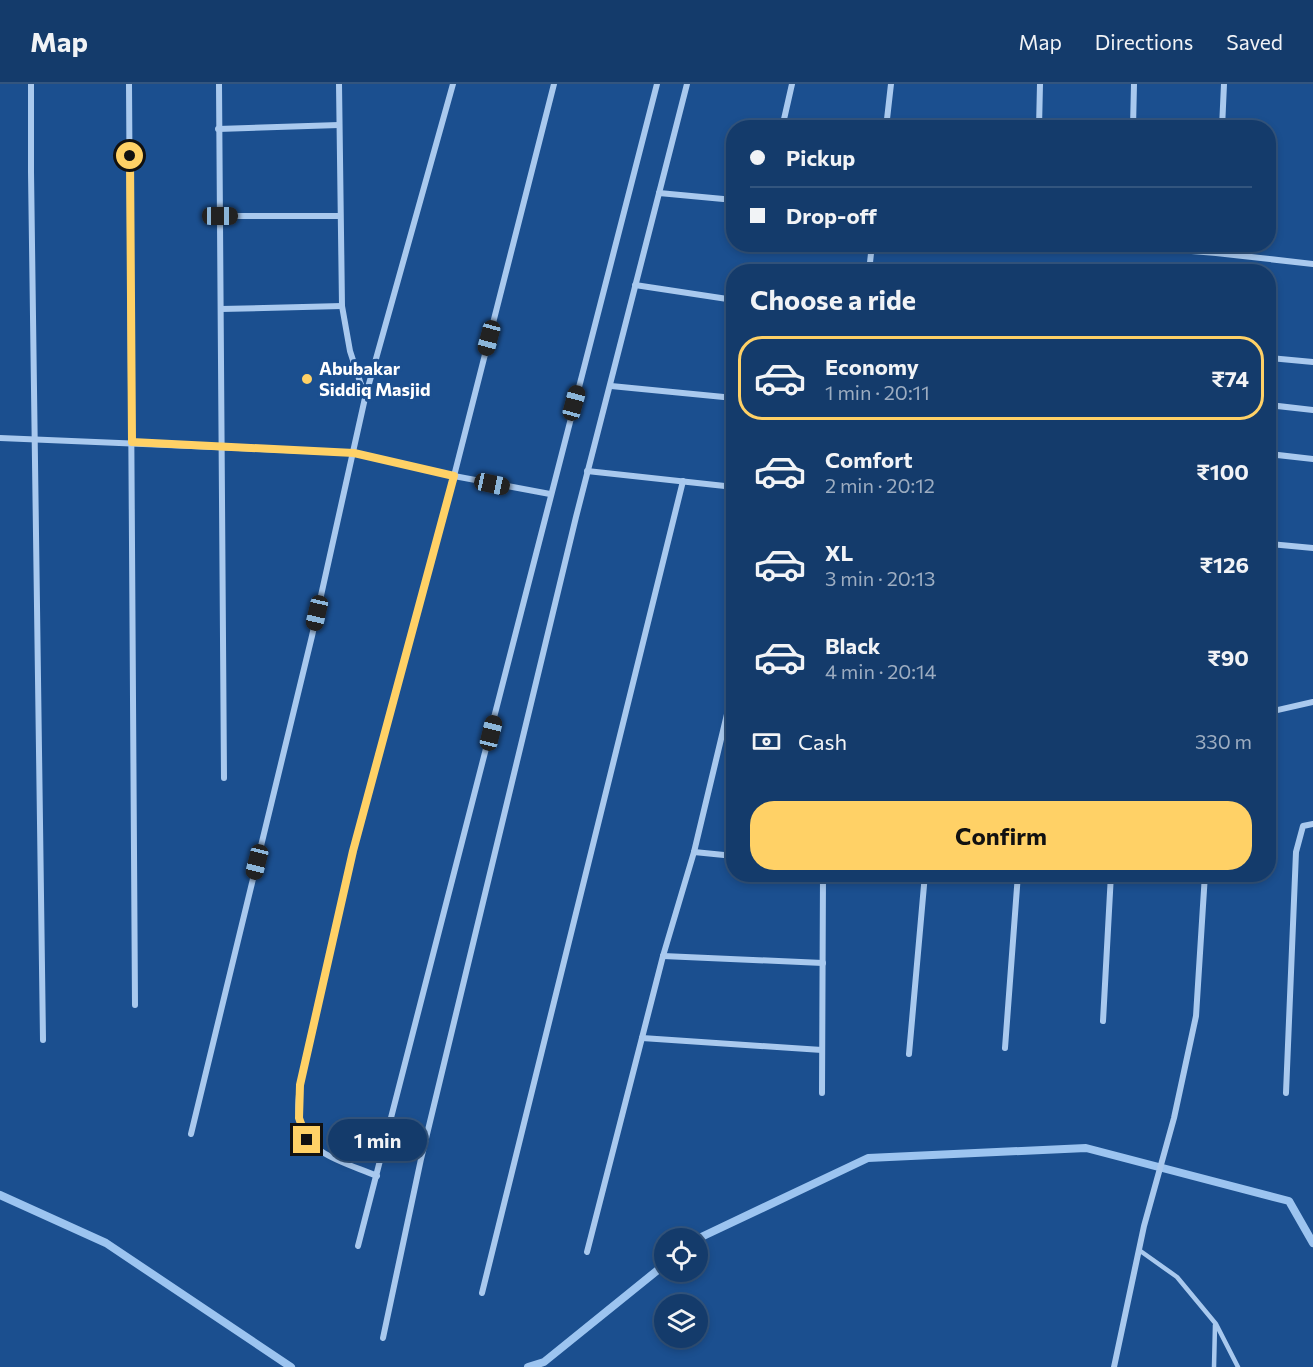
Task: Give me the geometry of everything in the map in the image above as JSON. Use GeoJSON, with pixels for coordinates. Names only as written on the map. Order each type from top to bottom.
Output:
{"type":"FeatureCollection","features":[{"type":"Feature","properties":{"kind":"street"},"geometry":{"type":"LineString","coordinates":[[32,84],[43,1040]]}},
{"type":"Feature","properties":{"kind":"street"},"geometry":{"type":"LineString","coordinates":[[129,84],[135,1005]]}},
{"type":"Feature","properties":{"kind":"street"},"geometry":{"type":"LineString","coordinates":[[219,84],[224,778]]}},
{"type":"Feature","properties":{"kind":"street"},"geometry":{"type":"LineString","coordinates":[[339,84],[342,306],[350,351],[365,398]]}},
{"type":"Feature","properties":{"kind":"street"},"geometry":{"type":"LineString","coordinates":[[191,1134],[354,453],[365,398],[453,84]]}},
{"type":"Feature","properties":{"kind":"street"},"geometry":{"type":"LineString","coordinates":[[377,1176],[322,1152],[307,1140],[299,1118],[300,1085],[353,851],[454,476],[554,84]]}},
{"type":"Feature","properties":{"kind":"street"},"geometry":{"type":"LineString","coordinates":[[358,1246],[475,799],[550,494],[657,84]]}},
{"type":"Feature","properties":{"kind":"street"},"geometry":{"type":"LineString","coordinates":[[383,1338],[421,1159],[587,471],[611,386],[687,84]]}},
{"type":"Feature","properties":{"kind":"street"},"geometry":{"type":"LineString","coordinates":[[784,120],[792,84]]}},
{"type":"Feature","properties":{"kind":"street"},"geometry":{"type":"LineString","coordinates":[[887,120],[891,84]]}},
{"type":"Feature","properties":{"kind":"street"},"geometry":{"type":"LineString","coordinates":[[1039,120],[1040,84]]}},
{"type":"Feature","properties":{"kind":"street"},"geometry":{"type":"LineString","coordinates":[[1133,120],[1134,84]]}},
{"type":"Feature","properties":{"kind":"street"},"geometry":{"type":"LineString","coordinates":[[1222,120],[1224,84]]}},
{"type":"Feature","properties":{"kind":"street"},"geometry":{"type":"LineString","coordinates":[[218,129],[339,125]]}},
{"type":"Feature","properties":{"kind":"street"},"geometry":{"type":"LineString","coordinates":[[659,193],[726,200]]}},
{"type":"Feature","properties":{"kind":"street"},"geometry":{"type":"LineString","coordinates":[[220,216],[340,216]]}},
{"type":"Feature","properties":{"kind":"street"},"geometry":{"type":"LineString","coordinates":[[1204,252],[1313,264]]}},
{"type":"Feature","properties":{"kind":"street"},"geometry":{"type":"LineString","coordinates":[[635,285],[726,299]]}},
{"type":"Feature","properties":{"kind":"street"},"geometry":{"type":"LineString","coordinates":[[221,309],[342,306]]}},
{"type":"Feature","properties":{"kind":"street"},"geometry":{"type":"LineString","coordinates":[[1276,359],[1313,362]]}},
{"type":"Feature","properties":{"kind":"street"},"geometry":{"type":"LineString","coordinates":[[611,386],[726,397]]}},
{"type":"Feature","properties":{"kind":"street"},"geometry":{"type":"LineString","coordinates":[[1276,406],[1313,410]]}},
{"type":"Feature","properties":{"kind":"street"},"geometry":{"type":"LineString","coordinates":[[0,438],[354,453],[454,476],[550,494]]}},
{"type":"Feature","properties":{"kind":"street"},"geometry":{"type":"LineString","coordinates":[[1276,455],[1313,459]]}},
{"type":"Feature","properties":{"kind":"street"},"geometry":{"type":"LineString","coordinates":[[587,471],[726,486]]}},
{"type":"Feature","properties":{"kind":"street"},"geometry":{"type":"LineString","coordinates":[[482,1293],[683,481]]}},
{"type":"Feature","properties":{"kind":"street"},"geometry":{"type":"LineString","coordinates":[[1276,545],[1313,548]]}},
{"type":"Feature","properties":{"kind":"street"},"geometry":{"type":"LineString","coordinates":[[1276,710],[1313,702]]}},
{"type":"Feature","properties":{"kind":"street"},"geometry":{"type":"LineString","coordinates":[[586,1252],[663,956],[694,852],[726,718]]}},
{"type":"Feature","properties":{"kind":"street"},"geometry":{"type":"LineString","coordinates":[[1286,1094],[1296,852],[1303,826],[1313,824]]}},
{"type":"Feature","properties":{"kind":"street"},"geometry":{"type":"LineString","coordinates":[[694,852],[726,855]]}},
{"type":"Feature","properties":{"kind":"street"},"geometry":{"type":"LineString","coordinates":[[822,1093],[823,882]]}},
{"type":"Feature","properties":{"kind":"street"},"geometry":{"type":"LineString","coordinates":[[909,1054],[924,882]]}},
{"type":"Feature","properties":{"kind":"street"},"geometry":{"type":"LineString","coordinates":[[1005,1048],[1017,882]]}},
{"type":"Feature","properties":{"kind":"street"},"geometry":{"type":"LineString","coordinates":[[1103,1021],[1112,882]]}},
{"type":"Feature","properties":{"kind":"street"},"geometry":{"type":"LineString","coordinates":[[1114,1367],[1138,1250],[1174,1118],[1196,1016],[1204,882]]}},
{"type":"Feature","properties":{"kind":"street"},"geometry":{"type":"LineString","coordinates":[[663,956],[823,963]]}},
{"type":"Feature","properties":{"kind":"street"},"geometry":{"type":"LineString","coordinates":[[642,1038],[822,1050]]}},
{"type":"Feature","properties":{"kind":"lane"},"geometry":{"type":"LineString","coordinates":[[1138,1250],[1177,1277],[1215,1324],[1238,1367]]}},
{"type":"Feature","properties":{"kind":"lane"},"geometry":{"type":"LineString","coordinates":[[1214,1367],[1215,1324]]}},
{"type":"Feature","properties":{"kind":"waterway"},"geometry":{"type":"LineString","coordinates":[[708,1234],[868,1158],[1086,1148],[1289,1201],[1313,1243]]}},
{"type":"Feature","properties":{"kind":"waterway"},"geometry":{"type":"LineString","coordinates":[[0,1195],[106,1243],[291,1367]]}},
{"type":"Feature","properties":{"kind":"waterway"},"geometry":{"type":"LineString","coordinates":[[528,1367],[544,1362],[654,1273]]}},
{"type":"Feature","properties":{"kind":"place","name":"Abubakar Siddiq Masjid"},"geometry":{"type":"Point","coordinates":[307,379]}},
{"type":"Feature","properties":{"kind":"route"},"geometry":{"type":"LineString","coordinates":[[130,156],[132,442],[354,453],[454,476],[353,851],[300,1085],[299,1118],[307,1140]]}}]}
